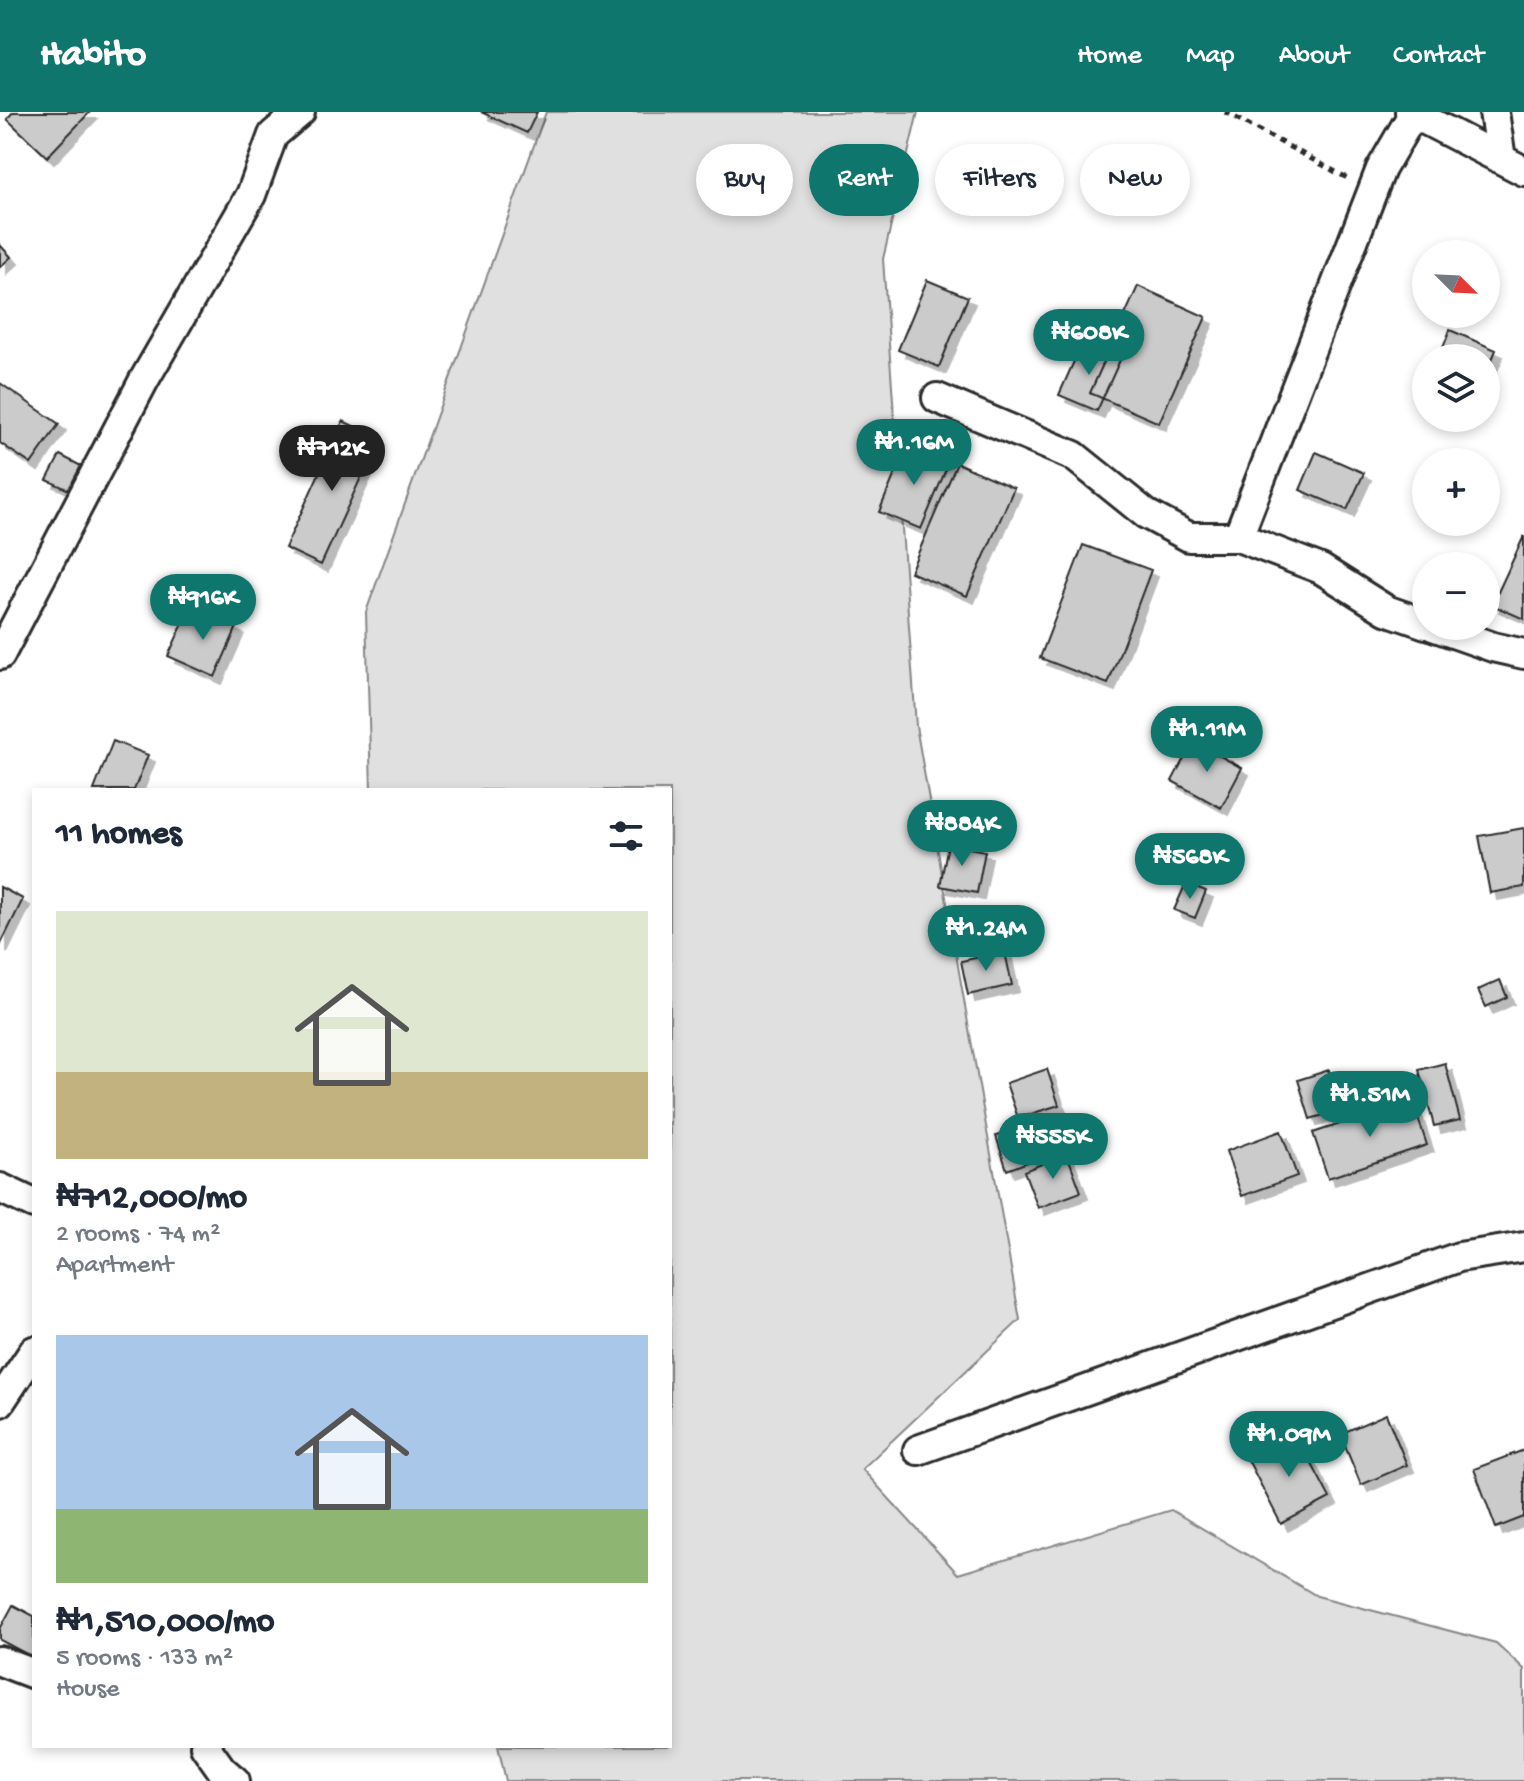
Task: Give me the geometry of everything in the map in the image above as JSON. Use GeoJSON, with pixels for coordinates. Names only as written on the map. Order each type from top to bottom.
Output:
{"type":"FeatureCollection","features":[{"type":"Feature","properties":{"kind":"street"},"geometry":{"type":"LineString","coordinates":[[0,655],[144,380],[251,195],[273,135],[300,112]]}},
{"type":"Feature","properties":{"kind":"street"},"geometry":{"type":"LineString","coordinates":[[1494,112],[1512,165]]}},
{"type":"Feature","properties":{"kind":"street"},"geometry":{"type":"LineString","coordinates":[[1238,537],[1381,169],[1411,113],[1512,165]]}},
{"type":"Feature","properties":{"kind":"street"},"geometry":{"type":"LineString","coordinates":[[937,398],[1074,456],[1146,514],[1189,537],[1238,537],[1321,569],[1386,610],[1412,619]]}},
{"type":"Feature","properties":{"kind":"street"},"geometry":{"type":"LineString","coordinates":[[1473,640],[1524,654]]}},
{"type":"Feature","properties":{"kind":"street"},"geometry":{"type":"LineString","coordinates":[[0,1188],[32,1203]]}},
{"type":"Feature","properties":{"kind":"street"},"geometry":{"type":"LineString","coordinates":[[918,1450],[1459,1257],[1524,1247]]}},
{"type":"Feature","properties":{"kind":"street"},"geometry":{"type":"LineString","coordinates":[[0,1402],[32,1354]]}},
{"type":"Feature","properties":{"kind":"street"},"geometry":{"type":"LineString","coordinates":[[0,1661],[32,1673]]}},
{"type":"Feature","properties":{"kind":"street"},"geometry":{"type":"LineString","coordinates":[[206,1748],[222,1770],[235,1781]]}},
{"type":"Feature","properties":{"kind":"path"},"geometry":{"type":"LineString","coordinates":[[1225,112],[1373,191]]}},
{"type":"Feature","properties":{"kind":"shaded area"},"geometry":{"type":"Polygon","coordinates":[[[546,112],[918,112],[910,144],[809,144],[809,216],[893,216],[883,259],[916,726],[1020,1320],[862,1469],[958,1574],[1171,1510],[1317,1596],[1496,1643],[1524,1669],[1524,1781],[506,1781],[498,1748],[672,1748],[672,788],[371,788],[366,612],[546,112]]]}},
{"type":"Feature","properties":{"kind":"building"},"geometry":{"type":"Polygon","coordinates":[[[13,112],[90,112],[47,157],[7,119],[13,112]]]}},
{"type":"Feature","properties":{"kind":"building"},"geometry":{"type":"Polygon","coordinates":[[[481,112],[537,112],[527,133],[481,112]]]}},
{"type":"Feature","properties":{"kind":"building"},"geometry":{"type":"Polygon","coordinates":[[[0,245],[11,257],[0,267],[0,245]]]}},
{"type":"Feature","properties":{"kind":"building"},"geometry":{"type":"Polygon","coordinates":[[[927,280],[968,297],[939,367],[898,350],[927,280]]]}},
{"type":"Feature","properties":{"kind":"building"},"geometry":{"type":"Polygon","coordinates":[[[1138,286],[1206,317],[1159,423],[1090,393],[1138,286]]]}},
{"type":"Feature","properties":{"kind":"building"},"geometry":{"type":"Polygon","coordinates":[[[1450,330],[1482,344],[1444,344],[1450,330]]]}},
{"type":"Feature","properties":{"kind":"building"},"geometry":{"type":"Polygon","coordinates":[[[1082,343],[1120,360],[1097,411],[1059,395],[1082,343]]]}},
{"type":"Feature","properties":{"kind":"building"},"geometry":{"type":"Polygon","coordinates":[[[0,383],[59,424],[31,464],[0,443],[0,383]]]}},
{"type":"Feature","properties":{"kind":"building"},"geometry":{"type":"Polygon","coordinates":[[[343,421],[379,438],[321,565],[285,548],[343,421]]]}},
{"type":"Feature","properties":{"kind":"building"},"geometry":{"type":"Polygon","coordinates":[[[907,445],[949,462],[921,529],[879,512],[907,445]]]}},
{"type":"Feature","properties":{"kind":"building"},"geometry":{"type":"Polygon","coordinates":[[[1316,452],[1364,473],[1347,510],[1300,490],[1316,452]]]}},
{"type":"Feature","properties":{"kind":"building"},"geometry":{"type":"Polygon","coordinates":[[[60,455],[83,467],[71,491],[47,480],[60,455]]]}},
{"type":"Feature","properties":{"kind":"building"},"geometry":{"type":"Polygon","coordinates":[[[957,463],[1014,488],[967,596],[910,572],[957,463]]]}},
{"type":"Feature","properties":{"kind":"building"},"geometry":{"type":"Polygon","coordinates":[[[1524,536],[1524,619],[1500,608],[1500,588],[1524,536]]]}},
{"type":"Feature","properties":{"kind":"building"},"geometry":{"type":"Polygon","coordinates":[[[1083,545],[1151,570],[1108,684],[1040,658],[1083,545]]]}},
{"type":"Feature","properties":{"kind":"building"},"geometry":{"type":"Polygon","coordinates":[[[191,606],[237,627],[215,677],[168,656],[191,606]]]}},
{"type":"Feature","properties":{"kind":"building"},"geometry":{"type":"Polygon","coordinates":[[[113,741],[148,755],[135,788],[95,788],[113,741]]]}},
{"type":"Feature","properties":{"kind":"building"},"geometry":{"type":"Polygon","coordinates":[[[1193,741],[1242,768],[1221,808],[1172,781],[1193,741]]]}},
{"type":"Feature","properties":{"kind":"building"},"geometry":{"type":"Polygon","coordinates":[[[1524,828],[1524,887],[1490,893],[1479,836],[1524,828]]]}},
{"type":"Feature","properties":{"kind":"building"},"geometry":{"type":"Polygon","coordinates":[[[948,844],[985,851],[977,893],[940,886],[948,844]]]}},
{"type":"Feature","properties":{"kind":"building"},"geometry":{"type":"Polygon","coordinates":[[[1186,883],[1206,891],[1195,918],[1174,910],[1186,883]]]}},
{"type":"Feature","properties":{"kind":"building"},"geometry":{"type":"Polygon","coordinates":[[[0,887],[23,899],[0,946],[0,887]]]}},
{"type":"Feature","properties":{"kind":"building"},"geometry":{"type":"Polygon","coordinates":[[[1005,952],[1012,985],[968,995],[961,961],[1005,952]]]}},
{"type":"Feature","properties":{"kind":"building"},"geometry":{"type":"Polygon","coordinates":[[[1500,980],[1507,997],[1486,1007],[1478,990],[1500,980]]]}},
{"type":"Feature","properties":{"kind":"building"},"geometry":{"type":"Polygon","coordinates":[[[1445,1063],[1460,1120],[1434,1126],[1419,1070],[1445,1063]]]}},
{"type":"Feature","properties":{"kind":"building"},"geometry":{"type":"Polygon","coordinates":[[[1047,1069],[1059,1105],[1018,1118],[1006,1083],[1047,1069]]]}},
{"type":"Feature","properties":{"kind":"building"},"geometry":{"type":"Polygon","coordinates":[[[1329,1070],[1341,1110],[1310,1119],[1298,1080],[1329,1070]]]}},
{"type":"Feature","properties":{"kind":"building"},"geometry":{"type":"Polygon","coordinates":[[[1412,1100],[1427,1145],[1328,1178],[1313,1133],[1412,1100]]]}},
{"type":"Feature","properties":{"kind":"building"},"geometry":{"type":"Polygon","coordinates":[[[1037,1121],[1049,1154],[1007,1170],[996,1136],[1037,1121]]]}},
{"type":"Feature","properties":{"kind":"building"},"geometry":{"type":"Polygon","coordinates":[[[1281,1131],[1297,1176],[1242,1196],[1226,1151],[1281,1131]]]}},
{"type":"Feature","properties":{"kind":"building"},"geometry":{"type":"Polygon","coordinates":[[[1067,1154],[1081,1192],[1038,1208],[1024,1171],[1067,1154]]]}},
{"type":"Feature","properties":{"kind":"building"},"geometry":{"type":"Polygon","coordinates":[[[1386,1414],[1407,1465],[1361,1485],[1340,1434],[1386,1414]]]}},
{"type":"Feature","properties":{"kind":"building"},"geometry":{"type":"Polygon","coordinates":[[[1296,1434],[1330,1498],[1281,1524],[1248,1460],[1296,1434]]]}},
{"type":"Feature","properties":{"kind":"building"},"geometry":{"type":"Polygon","coordinates":[[[1524,1450],[1524,1517],[1496,1528],[1474,1469],[1524,1450]]]}},
{"type":"Feature","properties":{"kind":"building"},"geometry":{"type":"Polygon","coordinates":[[[13,1605],[32,1615],[32,1657],[0,1640],[0,1629],[13,1605]]]}}]}
